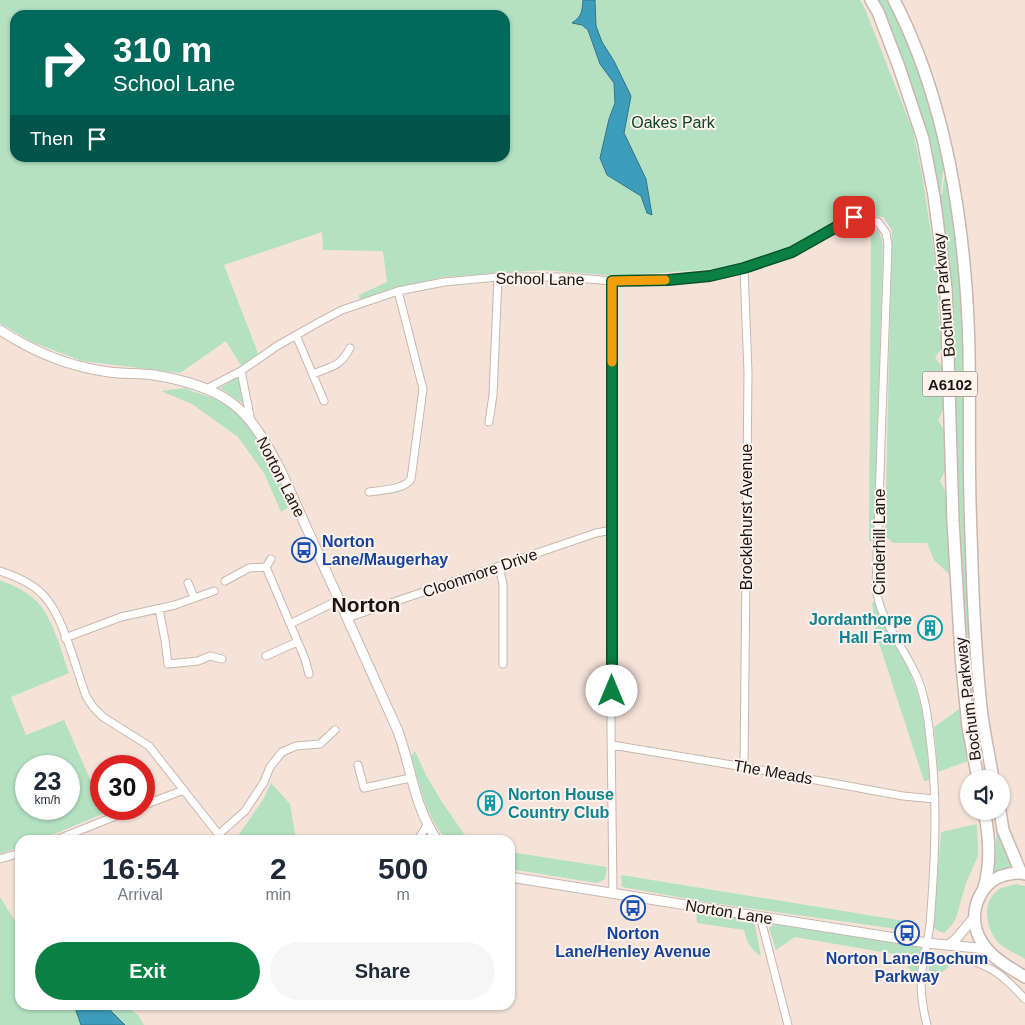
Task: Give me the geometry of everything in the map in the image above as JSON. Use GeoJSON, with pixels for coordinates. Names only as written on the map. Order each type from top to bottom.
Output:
{"type":"FeatureCollection","features":[{"type":"Feature","properties":{"kind":"highway","name":"Bochum Parkway"},"geometry":{"type":"LineString","coordinates":[[871,0],[878,12],[899,67],[923,139],[934,196],[946,288],[953,521],[961,656],[968,727],[976,770]]}},
{"type":"Feature","properties":{"kind":"highway","name":"Bochum Parkway"},"geometry":{"type":"LineString","coordinates":[[894,0],[914,43],[930,88],[939,117],[955,187],[966,295],[970,501],[976,647],[982,710],[992,770]]}},
{"type":"Feature","properties":{"kind":"highway"},"geometry":{"type":"LineString","coordinates":[[985,820],[990,854],[989,870],[984,888],[976,901],[974,916],[976,928],[986,950],[1004,965],[1025,977]]}},
{"type":"Feature","properties":{"kind":"highway"},"geometry":{"type":"LineString","coordinates":[[984,888],[1000,876],[1023,873],[1003,830],[1001,820]]}},
{"type":"Feature","properties":{"kind":"street","name":"School Lane"},"geometry":{"type":"LineString","coordinates":[[206,389],[241,371],[296,334],[342,310],[398,291],[444,282],[498,278],[566,277],[612,281],[668,280],[710,276],[744,268],[792,252],[854,217],[878,222]]}},
{"type":"Feature","properties":{"kind":"street","name":"Cinderhill Lane"},"geometry":{"type":"LineString","coordinates":[[878,222],[886,233],[888,245],[877,597],[922,689],[930,737],[936,831],[928,943],[921,978],[921,994],[927,1025]]}},
{"type":"Feature","properties":{"kind":"street","name":"Brocklehurst Avenue"},"geometry":{"type":"LineString","coordinates":[[744,268],[748,374],[744,767]]}},
{"type":"Feature","properties":{"kind":"street"},"geometry":{"type":"LineString","coordinates":[[489,422],[493,395],[498,278]]}},
{"type":"Feature","properties":{"kind":"street"},"geometry":{"type":"LineString","coordinates":[[612,281],[613,894]]}},
{"type":"Feature","properties":{"kind":"street"},"geometry":{"type":"LineString","coordinates":[[369,492],[404,486],[411,479],[423,389],[398,291]]}},
{"type":"Feature","properties":{"kind":"street","name":"Norton Lane"},"geometry":{"type":"LineString","coordinates":[[0,330],[32,348],[70,363],[108,372],[154,375],[206,389],[227,399],[251,421],[281,470],[399,735],[410,778],[427,825],[434,835]]}},
{"type":"Feature","properties":{"kind":"street"},"geometry":{"type":"LineString","coordinates":[[296,334],[324,401]]}},
{"type":"Feature","properties":{"kind":"street"},"geometry":{"type":"LineString","coordinates":[[313,374],[338,364],[344,359],[350,348]]}},
{"type":"Feature","properties":{"kind":"street"},"geometry":{"type":"LineString","coordinates":[[241,371],[251,421]]}},
{"type":"Feature","properties":{"kind":"street","name":"Cloonmore Drive"},"geometry":{"type":"LineString","coordinates":[[347,618],[596,533],[612,530]]}},
{"type":"Feature","properties":{"kind":"street"},"geometry":{"type":"LineString","coordinates":[[266,567],[271,559]]}},
{"type":"Feature","properties":{"kind":"street"},"geometry":{"type":"LineString","coordinates":[[225,581],[249,568],[266,567]]}},
{"type":"Feature","properties":{"kind":"street"},"geometry":{"type":"LineString","coordinates":[[266,567],[305,659],[309,674]]}},
{"type":"Feature","properties":{"kind":"street"},"geometry":{"type":"LineString","coordinates":[[500,567],[503,591],[503,664]]}},
{"type":"Feature","properties":{"kind":"street"},"geometry":{"type":"LineString","coordinates":[[0,571],[25,582],[46,598],[59,620],[86,696],[93,707],[103,717],[149,746],[218,835]]}},
{"type":"Feature","properties":{"kind":"street"},"geometry":{"type":"LineString","coordinates":[[188,583],[194,597]]}},
{"type":"Feature","properties":{"kind":"street"},"geometry":{"type":"LineString","coordinates":[[65,638],[130,615],[159,609],[214,591]]}},
{"type":"Feature","properties":{"kind":"street"},"geometry":{"type":"LineString","coordinates":[[290,624],[339,600]]}},
{"type":"Feature","properties":{"kind":"street"},"geometry":{"type":"LineString","coordinates":[[159,609],[168,664],[198,661],[210,656],[222,659]]}},
{"type":"Feature","properties":{"kind":"street"},"geometry":{"type":"LineString","coordinates":[[266,656],[297,642]]}},
{"type":"Feature","properties":{"kind":"street"},"geometry":{"type":"LineString","coordinates":[[222,835],[245,811],[264,782],[270,767],[282,752],[296,746],[320,744],[335,730]]}},
{"type":"Feature","properties":{"kind":"street","name":"The Meads"},"geometry":{"type":"LineString","coordinates":[[612,745],[903,796],[935,799]]}},
{"type":"Feature","properties":{"kind":"street"},"geometry":{"type":"LineString","coordinates":[[358,765],[364,788],[410,778]]}},
{"type":"Feature","properties":{"kind":"street"},"geometry":{"type":"LineString","coordinates":[[155,801],[184,790]]}},
{"type":"Feature","properties":{"kind":"street"},"geometry":{"type":"LineString","coordinates":[[68,835],[106,820]]}},
{"type":"Feature","properties":{"kind":"street"},"geometry":{"type":"LineString","coordinates":[[421,835],[427,825]]}},
{"type":"Feature","properties":{"kind":"street"},"geometry":{"type":"LineString","coordinates":[[0,859],[15,855]]}},
{"type":"Feature","properties":{"kind":"street","name":"Norton Lane"},"geometry":{"type":"LineString","coordinates":[[515,878],[928,943],[986,950]]}},
{"type":"Feature","properties":{"kind":"street"},"geometry":{"type":"LineString","coordinates":[[760,916],[788,1025]]}},
{"type":"Feature","properties":{"kind":"street"},"geometry":{"type":"LineString","coordinates":[[949,945],[974,916]]}},
{"type":"Feature","properties":{"kind":"street"},"geometry":{"type":"LineString","coordinates":[[967,959],[987,966],[1003,976],[1025,999]]}},
{"type":"Feature","properties":{"kind":"green space","name":"Oakes Park"},"geometry":{"type":"Polygon","coordinates":[[[0,0],[860,0],[913,131],[921,169],[939,284],[938,309],[942,347],[935,358],[942,366],[944,408],[938,420],[944,430],[945,470],[940,481],[947,494],[950,575],[934,560],[927,543],[893,543],[885,536],[892,230],[883,217],[859,215],[790,249],[729,268],[617,276],[545,270],[442,277],[360,302],[359,295],[387,282],[383,251],[323,250],[322,232],[224,265],[259,356],[242,367],[226,341],[180,373],[82,361],[32,342],[0,323],[0,0]]]}},
{"type":"Feature","properties":{"kind":"green space"},"geometry":{"type":"Polygon","coordinates":[[[876,0],[889,0],[918,67],[936,124],[946,170],[943,171],[941,191],[939,191],[921,117],[906,70],[876,0]]]}},
{"type":"Feature","properties":{"kind":"green space"},"geometry":{"type":"Polygon","coordinates":[[[946,172],[958,253],[961,295],[965,500],[978,707],[973,714],[963,588],[951,295],[940,195],[942,194],[946,172]]]}},
{"type":"Feature","properties":{"kind":"green space"},"geometry":{"type":"Polygon","coordinates":[[[859,222],[877,229],[881,235],[883,246],[874,541],[869,541],[871,237],[849,224],[859,222]]]}},
{"type":"Feature","properties":{"kind":"green space"},"geometry":{"type":"Polygon","coordinates":[[[239,376],[244,404],[220,388],[239,376]]]}},
{"type":"Feature","properties":{"kind":"green space"},"geometry":{"type":"Polygon","coordinates":[[[184,388],[221,401],[244,420],[263,447],[292,505],[281,512],[264,473],[238,437],[192,404],[161,391],[184,388]]]}},
{"type":"Feature","properties":{"kind":"green space"},"geometry":{"type":"Polygon","coordinates":[[[0,580],[26,593],[34,599],[46,614],[69,673],[11,697],[26,735],[64,720],[79,755],[15,755],[15,820],[80,820],[80,756],[90,779],[90,819],[52,835],[15,835],[15,849],[0,854],[0,580]]]}},
{"type":"Feature","properties":{"kind":"green space"},"geometry":{"type":"Polygon","coordinates":[[[875,602],[914,682],[925,728],[930,780],[924,781],[877,637],[872,603],[875,602]]]}},
{"type":"Feature","properties":{"kind":"green space"},"geometry":{"type":"Polygon","coordinates":[[[959,709],[968,761],[938,772],[934,727],[959,709]]]}},
{"type":"Feature","properties":{"kind":"green space"},"geometry":{"type":"Polygon","coordinates":[[[415,751],[427,777],[442,802],[466,835],[443,835],[440,831],[429,811],[411,756],[415,751]]]}},
{"type":"Feature","properties":{"kind":"green space"},"geometry":{"type":"Polygon","coordinates":[[[271,783],[290,804],[295,835],[238,835],[263,800],[271,783]]]}},
{"type":"Feature","properties":{"kind":"green space"},"geometry":{"type":"Polygon","coordinates":[[[996,820],[1012,869],[994,875],[996,820]]]}},
{"type":"Feature","properties":{"kind":"green space"},"geometry":{"type":"Polygon","coordinates":[[[977,824],[978,856],[966,883],[956,918],[944,933],[938,931],[933,927],[941,832],[977,824]]]}},
{"type":"Feature","properties":{"kind":"green space"},"geometry":{"type":"Polygon","coordinates":[[[515,853],[607,867],[605,879],[597,883],[515,870],[515,853]]]}},
{"type":"Feature","properties":{"kind":"green space"},"geometry":{"type":"Polygon","coordinates":[[[621,875],[917,923],[918,932],[712,903],[622,887],[621,875]]]}},
{"type":"Feature","properties":{"kind":"green space"},"geometry":{"type":"Polygon","coordinates":[[[1016,884],[1025,886],[1025,959],[996,940],[990,929],[987,916],[988,903],[995,893],[1002,888],[1016,884]]]}},
{"type":"Feature","properties":{"kind":"green space"},"geometry":{"type":"Polygon","coordinates":[[[0,897],[15,921],[15,1010],[131,1010],[138,1015],[144,1025],[0,1025],[0,897]]]}},
{"type":"Feature","properties":{"kind":"green space"},"geometry":{"type":"Polygon","coordinates":[[[696,912],[754,921],[761,956],[750,945],[744,930],[697,923],[696,912]]]}},
{"type":"Feature","properties":{"kind":"green space"},"geometry":{"type":"Polygon","coordinates":[[[778,923],[922,947],[918,975],[914,975],[899,955],[795,937],[776,950],[769,928],[778,923]]]}},
{"type":"Feature","properties":{"kind":"green space"},"geometry":{"type":"Polygon","coordinates":[[[962,954],[929,985],[929,956],[962,954]]]}},
{"type":"Feature","properties":{"kind":"water"},"geometry":{"type":"Polygon","coordinates":[[[583,0],[595,0],[596,26],[602,42],[614,61],[631,96],[624,133],[646,179],[652,215],[647,213],[641,196],[607,175],[600,158],[609,119],[615,103],[614,83],[600,64],[588,30],[582,25],[572,23],[581,13],[583,0]]]}},
{"type":"Feature","properties":{"kind":"water"},"geometry":{"type":"Polygon","coordinates":[[[76,1010],[110,1010],[125,1025],[81,1025],[76,1010]]]}},
{"type":"Feature","properties":{"kind":"slow traffic"},"geometry":{"type":"LineString","coordinates":[[612,362],[612,281],[665,280]]}},
{"type":"Feature","properties":{"kind":"place","name":"Norton Lane/Maugerhay"},"geometry":{"type":"Point","coordinates":[304,550]}},
{"type":"Feature","properties":{"kind":"place","name":"Jordanthorpe Hall Farm"},"geometry":{"type":"Point","coordinates":[930,628]}},
{"type":"Feature","properties":{"kind":"place","name":"Norton House Country Club"},"geometry":{"type":"Point","coordinates":[490,803]}},
{"type":"Feature","properties":{"kind":"place","name":"Norton Lane/Henley Avenue"},"geometry":{"type":"Point","coordinates":[633,908]}},
{"type":"Feature","properties":{"kind":"place","name":"Norton Lane/Bochum Parkway"},"geometry":{"type":"Point","coordinates":[907,933]}},
{"type":"Feature","properties":{"kind":"district","name":"Norton"},"geometry":{"type":"Point","coordinates":[366,604]}},
{"type":"Feature","properties":{"kind":"route"},"geometry":{"type":"LineString","coordinates":[[612,691],[612,281],[668,280],[710,276],[744,268],[792,252],[854,217]]}}]}
